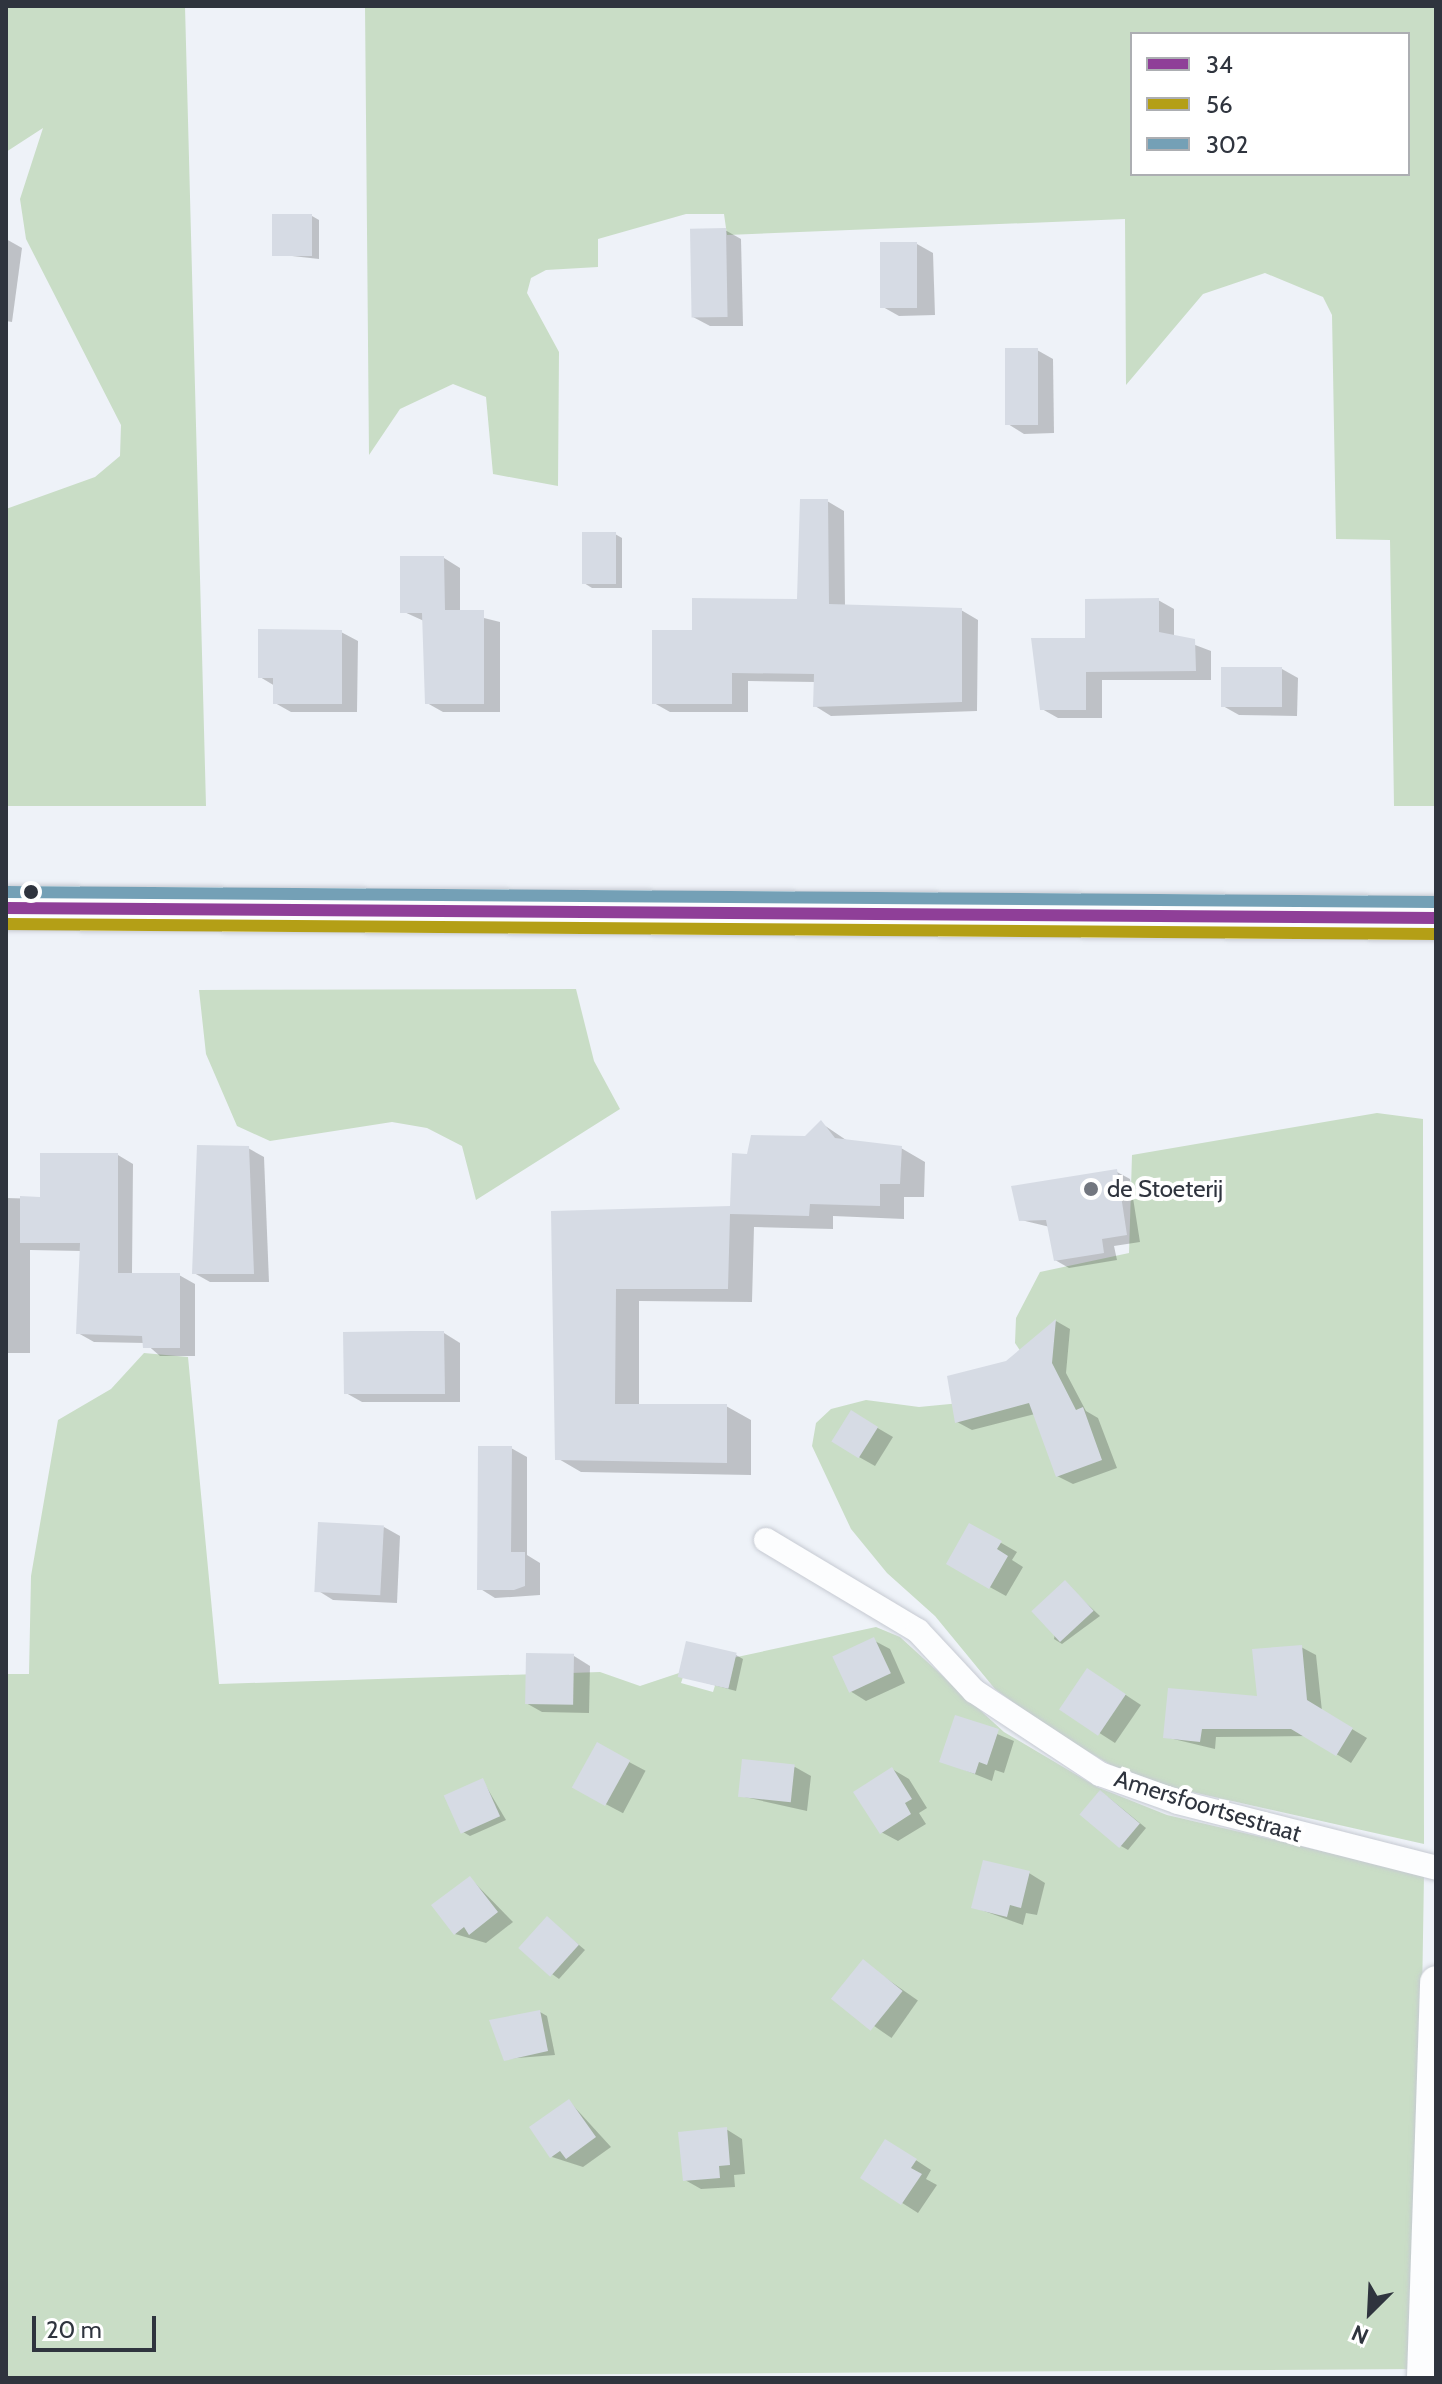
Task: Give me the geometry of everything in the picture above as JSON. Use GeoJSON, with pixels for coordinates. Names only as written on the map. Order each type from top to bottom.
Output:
{"type":"FeatureCollection","features":[{"type":"Feature","properties":{"kind":"main road"},"geometry":{"type":"LineString","coordinates":[[6,908],[1436,918]]}},
{"type":"Feature","properties":{"kind":"street","name":"Amersfoortsestraat"},"geometry":{"type":"LineString","coordinates":[[766,1540],[918,1631],[974,1691],[1100,1774],[1178,1802],[1436,1868]]}},
{"type":"Feature","properties":{"kind":"street"},"geometry":{"type":"LineString","coordinates":[[1423,2378],[1436,1982]]}},
{"type":"Feature","properties":{"kind":"green space"},"geometry":{"type":"Polygon","coordinates":[[[6,6],[185,6],[206,806],[6,806],[6,509],[95,477],[120,456],[121,425],[26,239],[20,199],[43,128],[6,152],[6,6]]]}},
{"type":"Feature","properties":{"kind":"green space"},"geometry":{"type":"Polygon","coordinates":[[[365,6],[1436,6],[1436,806],[1394,806],[1390,540],[1336,539],[1332,315],[1323,297],[1265,273],[1203,294],[1126,385],[1125,219],[727,235],[724,214],[686,214],[598,239],[598,267],[546,270],[531,278],[527,293],[559,352],[558,486],[493,474],[486,397],[453,384],[400,409],[369,455],[365,6]]]}},
{"type":"Feature","properties":{"kind":"green space"},"geometry":{"type":"Polygon","coordinates":[[[576,989],[594,1061],[620,1109],[476,1200],[462,1146],[427,1128],[392,1122],[270,1141],[237,1126],[206,1054],[199,990],[576,989]]]}},
{"type":"Feature","properties":{"kind":"green space"},"geometry":{"type":"Polygon","coordinates":[[[1377,1113],[1423,1119],[1424,1844],[1170,1787],[1111,1765],[1053,1731],[995,1689],[935,1616],[887,1573],[851,1529],[812,1446],[816,1423],[831,1409],[866,1400],[919,1407],[971,1402],[1033,1370],[1015,1343],[1016,1318],[1040,1272],[1129,1253],[1132,1155],[1377,1113]]]}},
{"type":"Feature","properties":{"kind":"green space"},"geometry":{"type":"Polygon","coordinates":[[[144,1353],[188,1357],[219,1684],[600,1672],[640,1686],[685,1671],[681,1683],[713,1692],[723,1660],[876,1627],[900,1637],[1004,1732],[1097,1787],[1167,1815],[1424,1875],[1416,2369],[6,2378],[6,1674],[29,1674],[31,1576],[58,1420],[111,1389],[144,1353]]]}},
{"type":"Feature","properties":{"kind":"building"},"geometry":{"type":"Polygon","coordinates":[[[272,214],[312,214],[312,256],[272,256],[272,214]]]}},
{"type":"Feature","properties":{"kind":"building"},"geometry":{"type":"Polygon","coordinates":[[[726,228],[728,317],[692,318],[690,229],[726,228]]]}},
{"type":"Feature","properties":{"kind":"building"},"geometry":{"type":"Polygon","coordinates":[[[880,242],[917,242],[917,308],[880,308],[880,242]]]}},
{"type":"Feature","properties":{"kind":"building"},"geometry":{"type":"Polygon","coordinates":[[[1005,348],[1038,348],[1038,425],[1005,425],[1005,348]]]}},
{"type":"Feature","properties":{"kind":"building"},"geometry":{"type":"Polygon","coordinates":[[[800,499],[828,499],[829,604],[962,608],[962,702],[813,707],[814,674],[732,673],[732,704],[652,704],[652,630],[692,630],[692,598],[797,599],[800,499]]]}},
{"type":"Feature","properties":{"kind":"building"},"geometry":{"type":"Polygon","coordinates":[[[582,532],[616,532],[616,584],[582,584],[582,532]]]}},
{"type":"Feature","properties":{"kind":"building"},"geometry":{"type":"Polygon","coordinates":[[[400,556],[444,556],[445,610],[484,610],[484,704],[425,704],[422,613],[400,613],[400,556]]]}},
{"type":"Feature","properties":{"kind":"building"},"geometry":{"type":"Polygon","coordinates":[[[1159,598],[1159,632],[1195,639],[1196,671],[1086,672],[1086,710],[1040,710],[1031,638],[1085,638],[1085,599],[1159,598]]]}},
{"type":"Feature","properties":{"kind":"building"},"geometry":{"type":"Polygon","coordinates":[[[258,629],[342,630],[342,704],[273,704],[273,678],[258,678],[258,629]]]}},
{"type":"Feature","properties":{"kind":"building"},"geometry":{"type":"Polygon","coordinates":[[[1221,667],[1282,667],[1282,707],[1221,707],[1221,667]]]}},
{"type":"Feature","properties":{"kind":"building"},"geometry":{"type":"Polygon","coordinates":[[[821,1120],[835,1138],[902,1146],[900,1184],[880,1184],[880,1206],[810,1204],[809,1216],[730,1214],[728,1289],[616,1289],[615,1404],[727,1404],[727,1463],[555,1460],[551,1211],[730,1206],[732,1153],[747,1154],[751,1135],[805,1136],[821,1120]]]}},
{"type":"Feature","properties":{"kind":"building"},"geometry":{"type":"Polygon","coordinates":[[[197,1145],[249,1146],[254,1274],[192,1274],[197,1145]]]}},
{"type":"Feature","properties":{"kind":"building"},"geometry":{"type":"Polygon","coordinates":[[[40,1153],[118,1153],[118,1273],[180,1273],[180,1348],[143,1348],[142,1336],[76,1334],[80,1243],[20,1243],[20,1196],[40,1197],[40,1153]]]}},
{"type":"Feature","properties":{"kind":"building"},"geometry":{"type":"Polygon","coordinates":[[[1117,1169],[1127,1235],[1102,1239],[1104,1253],[1054,1261],[1046,1220],[1019,1221],[1011,1186],[1117,1169]]]}},
{"type":"Feature","properties":{"kind":"building"},"geometry":{"type":"Polygon","coordinates":[[[1056,1319],[1052,1363],[1076,1410],[1083,1407],[1102,1460],[1056,1477],[1029,1403],[955,1423],[947,1376],[1006,1361],[1056,1319]]]}},
{"type":"Feature","properties":{"kind":"building"},"geometry":{"type":"Polygon","coordinates":[[[444,1331],[445,1394],[344,1394],[343,1332],[444,1331]]]}},
{"type":"Feature","properties":{"kind":"building"},"geometry":{"type":"Polygon","coordinates":[[[851,1410],[878,1427],[859,1458],[831,1441],[851,1410]]]}},
{"type":"Feature","properties":{"kind":"building"},"geometry":{"type":"Polygon","coordinates":[[[478,1446],[512,1446],[511,1552],[525,1552],[525,1586],[514,1590],[477,1590],[478,1446]]]}},
{"type":"Feature","properties":{"kind":"building"},"geometry":{"type":"Polygon","coordinates":[[[318,1522],[384,1525],[380,1595],[314,1592],[318,1522]]]}},
{"type":"Feature","properties":{"kind":"building"},"geometry":{"type":"Polygon","coordinates":[[[969,1523],[1002,1541],[997,1549],[1008,1556],[989,1589],[946,1564],[969,1523]]]}},
{"type":"Feature","properties":{"kind":"building"},"geometry":{"type":"Polygon","coordinates":[[[1065,1580],[1094,1611],[1060,1642],[1031,1611],[1065,1580]]]}},
{"type":"Feature","properties":{"kind":"building"},"geometry":{"type":"Polygon","coordinates":[[[874,1637],[891,1673],[849,1693],[832,1656],[874,1637]]]}},
{"type":"Feature","properties":{"kind":"building"},"geometry":{"type":"Polygon","coordinates":[[[686,1641],[737,1653],[728,1689],[678,1677],[686,1641]]]}},
{"type":"Feature","properties":{"kind":"building"},"geometry":{"type":"Polygon","coordinates":[[[1302,1645],[1307,1700],[1353,1728],[1336,1756],[1291,1729],[1202,1729],[1200,1742],[1163,1738],[1168,1688],[1257,1696],[1252,1649],[1302,1645]]]}},
{"type":"Feature","properties":{"kind":"building"},"geometry":{"type":"Polygon","coordinates":[[[526,1653],[574,1654],[573,1705],[525,1704],[526,1653]]]}},
{"type":"Feature","properties":{"kind":"building"},"geometry":{"type":"Polygon","coordinates":[[[1087,1668],[1126,1694],[1098,1736],[1059,1709],[1087,1668]]]}},
{"type":"Feature","properties":{"kind":"building"},"geometry":{"type":"Polygon","coordinates":[[[955,1715],[999,1729],[987,1765],[979,1762],[975,1774],[939,1762],[955,1715]]]}},
{"type":"Feature","properties":{"kind":"building"},"geometry":{"type":"Polygon","coordinates":[[[597,1742],[630,1760],[605,1806],[572,1787],[597,1742]]]}},
{"type":"Feature","properties":{"kind":"building"},"geometry":{"type":"Polygon","coordinates":[[[742,1759],[795,1765],[791,1802],[738,1797],[742,1759]]]}},
{"type":"Feature","properties":{"kind":"building"},"geometry":{"type":"Polygon","coordinates":[[[892,1767],[912,1799],[905,1803],[911,1814],[880,1834],[853,1792],[892,1767]]]}},
{"type":"Feature","properties":{"kind":"building"},"geometry":{"type":"Polygon","coordinates":[[[483,1778],[500,1816],[461,1834],[444,1795],[483,1778]]]}},
{"type":"Feature","properties":{"kind":"building"},"geometry":{"type":"Polygon","coordinates":[[[1100,1790],[1140,1823],[1119,1848],[1079,1815],[1100,1790]]]}},
{"type":"Feature","properties":{"kind":"building"},"geometry":{"type":"Polygon","coordinates":[[[983,1860],[1030,1871],[1021,1908],[1010,1905],[1007,1917],[971,1908],[983,1860]]]}},
{"type":"Feature","properties":{"kind":"building"},"geometry":{"type":"Polygon","coordinates":[[[470,1876],[498,1912],[469,1935],[464,1927],[454,1935],[431,1905],[470,1876]]]}},
{"type":"Feature","properties":{"kind":"building"},"geometry":{"type":"Polygon","coordinates":[[[547,1916],[579,1945],[550,1977],[518,1948],[547,1916]]]}},
{"type":"Feature","properties":{"kind":"building"},"geometry":{"type":"Polygon","coordinates":[[[863,1959],[903,1991],[871,2031],[831,1999],[863,1959]]]}},
{"type":"Feature","properties":{"kind":"building"},"geometry":{"type":"Polygon","coordinates":[[[540,2010],[548,2051],[504,2061],[489,2020],[540,2010]]]}},
{"type":"Feature","properties":{"kind":"building"},"geometry":{"type":"Polygon","coordinates":[[[569,2099],[596,2137],[566,2159],[560,2151],[550,2158],[529,2127],[569,2099]]]}},
{"type":"Feature","properties":{"kind":"building"},"geometry":{"type":"Polygon","coordinates":[[[727,2127],[730,2165],[719,2166],[720,2178],[683,2181],[678,2132],[727,2127]]]}},
{"type":"Feature","properties":{"kind":"building"},"geometry":{"type":"Polygon","coordinates":[[[885,2139],[917,2159],[911,2168],[922,2174],[901,2205],[860,2178],[885,2139]]]}},
{"type":"Feature","properties":{"kind":"transit line","name":"302"},"geometry":{"type":"LineString","coordinates":[[6,892],[1436,902]]}},
{"type":"Feature","properties":{"kind":"transit line","name":"34"},"geometry":{"type":"LineString","coordinates":[[6,908],[1436,918]]}},
{"type":"Feature","properties":{"kind":"transit line","name":"56"},"geometry":{"type":"LineString","coordinates":[[6,924],[1436,934]]}},
{"type":"Feature","properties":{"kind":"place","name":"de Stoeterij"},"geometry":{"type":"Point","coordinates":[1091,1189]}}]}
